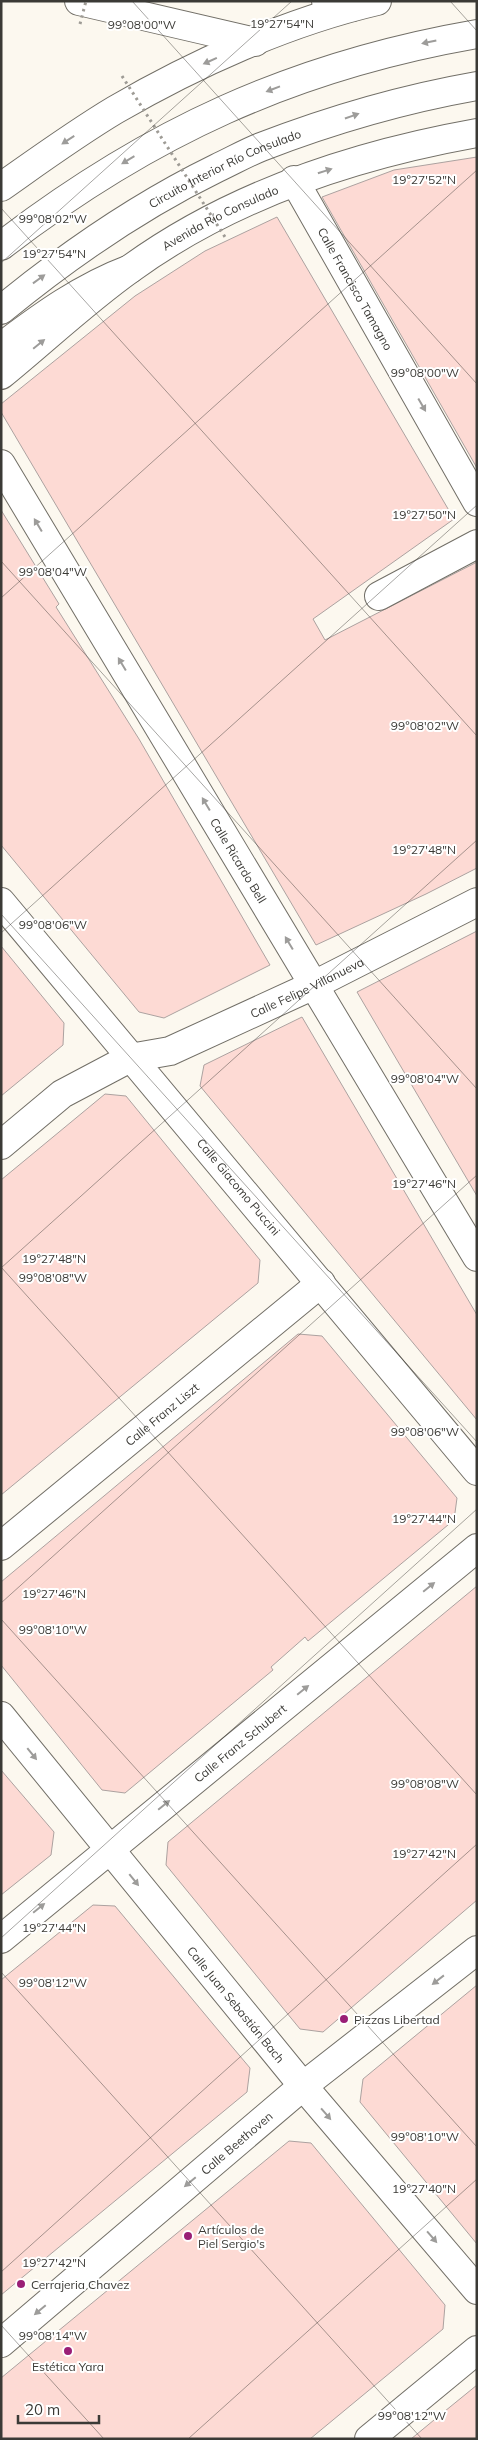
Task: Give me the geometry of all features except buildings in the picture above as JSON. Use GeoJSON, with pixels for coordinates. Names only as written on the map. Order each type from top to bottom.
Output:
{"type":"FeatureCollection","features":[{"type":"Feature","properties":{"kind":"main road"},"geometry":{"type":"LineString","coordinates":[[1,187],[66,141],[115,110],[185,73],[255,42],[352,3]]}},
{"type":"Feature","properties":{"kind":"main road"},"geometry":{"type":"LineString","coordinates":[[80,13],[255,42]]}},
{"type":"Feature","properties":{"kind":"main road"},"geometry":{"type":"LineString","coordinates":[[1,246],[92,182],[188,126],[314,73],[371,56],[477,34]]}},
{"type":"Feature","properties":{"kind":"main road","name":"Circuito Interior Río Consulado"},"geometry":{"type":"LineString","coordinates":[[1,310],[34,283],[100,236],[151,203],[260,147],[376,108],[477,86]]}},
{"type":"Feature","properties":{"kind":"main road","name":"Avenida Río Consulado"},"geometry":{"type":"LineString","coordinates":[[1,375],[130,269],[202,224],[294,180],[364,158],[440,139],[477,133]]}},
{"type":"Feature","properties":{"kind":"main road","name":"Calle Francisco Tamagno"},"geometry":{"type":"LineString","coordinates":[[294,180],[477,502]]}},
{"type":"Feature","properties":{"kind":"main road"},"geometry":{"type":"LineString","coordinates":[[1,347],[78,292],[130,269]]}},
{"type":"Feature","properties":{"kind":"main road","name":"Calle Ricardo Bell"},"geometry":{"type":"LineString","coordinates":[[1,464],[477,1258]]}},
{"type":"Feature","properties":{"kind":"main road"},"geometry":{"type":"LineString","coordinates":[[379,596],[477,544]]}},
{"type":"Feature","properties":{"kind":"main road","name":"Calle Giacomo Puccini"},"geometry":{"type":"LineString","coordinates":[[1,902],[477,1471]]}},
{"type":"Feature","properties":{"kind":"main road","name":"Calle Felipe Villanueva"},"geometry":{"type":"LineString","coordinates":[[1,1145],[62,1094],[130,1058],[170,1051],[314,985],[477,902]]}},
{"type":"Feature","properties":{"kind":"main road","name":"Calle Franz Liszt"},"geometry":{"type":"LineString","coordinates":[[1,1546],[321,1283]]}},
{"type":"Feature","properties":{"kind":"main road","name":"Calle Franz Schubert"},"geometry":{"type":"LineString","coordinates":[[1,1939],[477,1548]]}},
{"type":"Feature","properties":{"kind":"main road","name":"Calle Juan Sebastián Bach"},"geometry":{"type":"LineString","coordinates":[[1,1716],[302,2086],[477,2290]]}},
{"type":"Feature","properties":{"kind":"main road","name":"Calle Beethoven"},"geometry":{"type":"LineString","coordinates":[[1,2343],[302,2086],[477,1950]]}},
{"type":"Feature","properties":{"kind":"main road"},"geometry":{"type":"LineString","coordinates":[[369,2439],[477,2350]]}},
{"type":"Feature","properties":{"kind":"path"},"geometry":{"type":"LineString","coordinates":[[80,13],[86,1]]}},
{"type":"Feature","properties":{"kind":"path"},"geometry":{"type":"LineString","coordinates":[[122,76],[225,237]]}},
{"type":"Feature","properties":{"kind":"place","name":"Pizzas Libertad"},"geometry":{"type":"Point","coordinates":[344,2019]}},
{"type":"Feature","properties":{"kind":"place","name":"Artículos de Piel Sergio's"},"geometry":{"type":"Point","coordinates":[188,2236]}},
{"type":"Feature","properties":{"kind":"place","name":"Cerrajeria Chavez"},"geometry":{"type":"Point","coordinates":[21,2284]}},
{"type":"Feature","properties":{"kind":"place","name":"Estética Yara"},"geometry":{"type":"Point","coordinates":[68,2351]}}]}
